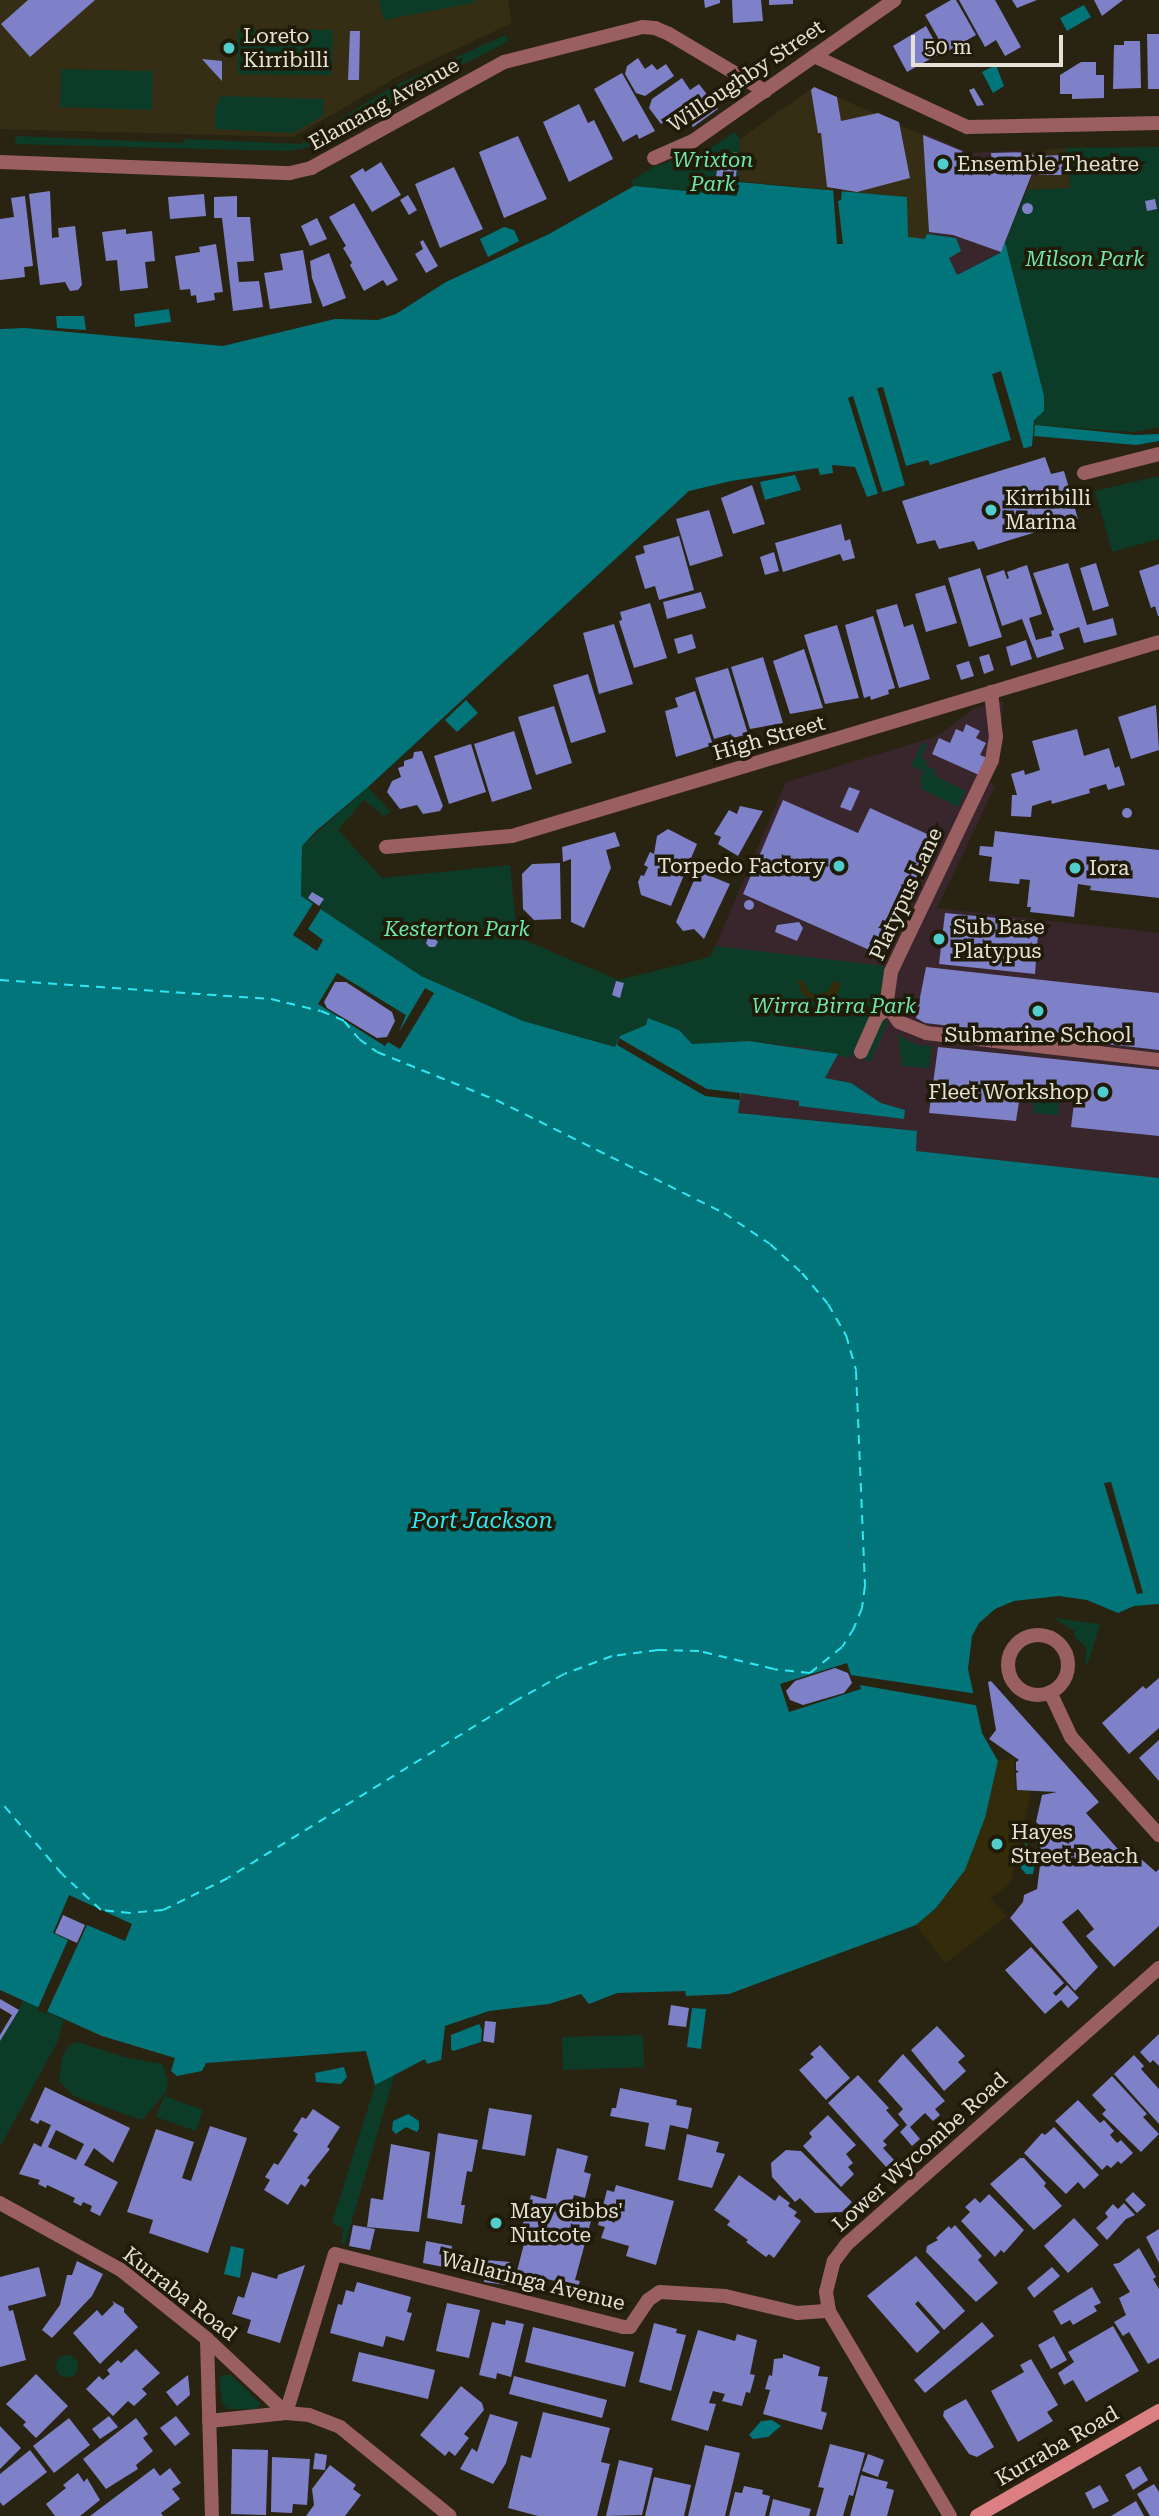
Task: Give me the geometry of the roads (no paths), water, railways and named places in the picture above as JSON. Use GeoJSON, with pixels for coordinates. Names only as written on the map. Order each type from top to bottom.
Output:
{"type":"FeatureCollection","features":[{"type":"Feature","properties":{"kind":"main road","name":"Kurraba Road"},"geometry":{"type":"LineString","coordinates":[[977,2516],[1159,2411]]}},
{"type":"Feature","properties":{"kind":"street","name":"Willoughby Street"},"geometry":{"type":"LineString","coordinates":[[654,158],[693,141],[894,0]]}},
{"type":"Feature","properties":{"kind":"street","name":"Elamang Avenue"},"geometry":{"type":"LineString","coordinates":[[0,162],[290,173],[312,168],[504,62],[642,27],[654,27],[668,34],[765,91]]}},
{"type":"Feature","properties":{"kind":"street"},"geometry":{"type":"LineString","coordinates":[[814,56],[967,127],[1159,123]]}},
{"type":"Feature","properties":{"kind":"street"},"geometry":{"type":"LineString","coordinates":[[1084,473],[1159,454]]}},
{"type":"Feature","properties":{"kind":"street","name":"High Street"},"geometry":{"type":"LineString","coordinates":[[386,847],[512,836],[559,820],[917,717],[990,692],[1159,642]]}},
{"type":"Feature","properties":{"kind":"street","name":"Platypus Lane"},"geometry":{"type":"LineString","coordinates":[[890,1007],[887,999],[891,972],[992,760],[996,737],[990,692]]}},
{"type":"Feature","properties":{"kind":"street"},"geometry":{"type":"LineString","coordinates":[[860,1052],[877,1016],[890,1007],[899,1022],[926,1033],[1159,1060]]}},
{"type":"Feature","properties":{"kind":"street"},"geometry":{"type":"LineString","coordinates":[[1030,1635],[1048,1636],[1066,1653],[1066,1675],[1050,1692],[1028,1693],[1010,1678],[1008,1669],[1011,1652],[1022,1639],[1030,1635]]}},
{"type":"Feature","properties":{"kind":"street"},"geometry":{"type":"LineString","coordinates":[[1050,1692],[1071,1737],[1159,1835]]}},
{"type":"Feature","properties":{"kind":"street","name":"Lower Wycombe Road"},"geometry":{"type":"LineString","coordinates":[[829,2311],[826,2291],[828,2279],[834,2261],[847,2244],[1159,1968]]}},
{"type":"Feature","properties":{"kind":"street","name":"Kurraba Road"},"geometry":{"type":"LineString","coordinates":[[0,2203],[121,2270],[207,2339],[286,2413]]}},
{"type":"Feature","properties":{"kind":"street","name":"Wallaringa Avenue"},"geometry":{"type":"LineString","coordinates":[[286,2413],[335,2254],[624,2327],[630,2327],[648,2300],[660,2292],[726,2296],[797,2313],[829,2311]]}},
{"type":"Feature","properties":{"kind":"street"},"geometry":{"type":"LineString","coordinates":[[829,2311],[950,2516]]}},
{"type":"Feature","properties":{"kind":"street"},"geometry":{"type":"LineString","coordinates":[[207,2339],[212,2516]]}},
{"type":"Feature","properties":{"kind":"street"},"geometry":{"type":"LineString","coordinates":[[209,2421],[286,2413],[309,2414],[340,2427],[450,2516]]}},
{"type":"Feature","properties":{"kind":"water"},"geometry":{"type":"Polygon","coordinates":[[[1084,5],[1091,17],[1067,31],[1060,18],[1084,5]]]}},
{"type":"Feature","properties":{"kind":"water"},"geometry":{"type":"Polygon","coordinates":[[[996,65],[1004,86],[993,93],[982,72],[996,65]]]}},
{"type":"Feature","properties":{"kind":"water","name":"Port Jackson"},"geometry":{"type":"Polygon","coordinates":[[[738,182],[907,197],[908,237],[925,239],[927,234],[956,238],[961,251],[949,258],[957,275],[1000,253],[1005,242],[1044,396],[1044,411],[1034,420],[1032,446],[867,497],[855,467],[832,465],[833,473],[820,475],[818,468],[731,481],[689,491],[368,787],[316,831],[302,846],[301,896],[421,976],[523,1021],[615,1047],[620,1036],[646,1025],[648,1018],[679,1030],[692,1044],[749,1041],[838,1054],[825,1078],[851,1083],[881,1103],[905,1110],[904,1119],[799,1106],[799,1101],[741,1093],[738,1113],[917,1131],[916,1151],[1159,1178],[1159,1604],[1134,1606],[1118,1613],[1087,1600],[1059,1596],[1014,1601],[995,1609],[979,1623],[972,1636],[968,1669],[982,1733],[998,1761],[985,1818],[965,1870],[936,1908],[916,1925],[729,1994],[686,1996],[685,1991],[617,1993],[589,2004],[581,1994],[549,2004],[489,2011],[445,2026],[441,2060],[427,2064],[425,2059],[375,2085],[366,2051],[206,2063],[202,2071],[177,2076],[171,2071],[175,2058],[102,2036],[0,1990],[0,329],[25,328],[223,346],[335,319],[378,320],[396,314],[446,282],[549,234],[634,186],[737,196],[738,182]]]}},
{"type":"Feature","properties":{"kind":"water"},"geometry":{"type":"Polygon","coordinates":[[[504,227],[514,230],[519,241],[488,257],[480,239],[504,227]]]}},
{"type":"Feature","properties":{"kind":"water"},"geometry":{"type":"Polygon","coordinates":[[[169,309],[171,322],[135,327],[134,314],[169,309]]]}},
{"type":"Feature","properties":{"kind":"water"},"geometry":{"type":"Polygon","coordinates":[[[56,316],[84,316],[86,330],[57,328],[56,316]]]}},
{"type":"Feature","properties":{"kind":"water"},"geometry":{"type":"Polygon","coordinates":[[[1035,425],[1135,435],[1159,434],[1159,441],[1136,445],[1034,436],[1035,425]]]}},
{"type":"Feature","properties":{"kind":"water"},"geometry":{"type":"Polygon","coordinates":[[[795,475],[801,490],[765,500],[760,482],[795,475]]]}},
{"type":"Feature","properties":{"kind":"water"},"geometry":{"type":"Polygon","coordinates":[[[466,700],[478,713],[457,732],[445,720],[466,700]]]}},
{"type":"Feature","properties":{"kind":"water"},"geometry":{"type":"Polygon","coordinates":[[[1025,1843],[1037,1854],[1033,1874],[1026,1874],[1021,1868],[1025,1843]]]}},
{"type":"Feature","properties":{"kind":"water"},"geometry":{"type":"Polygon","coordinates":[[[692,2008],[706,2009],[701,2049],[687,2047],[692,2008]]]}},
{"type":"Feature","properties":{"kind":"water"},"geometry":{"type":"Polygon","coordinates":[[[479,2024],[482,2030],[481,2042],[453,2051],[451,2049],[451,2035],[479,2024]]]}},
{"type":"Feature","properties":{"kind":"water"},"geometry":{"type":"Polygon","coordinates":[[[344,2067],[347,2077],[341,2084],[316,2082],[315,2073],[344,2067]]]}},
{"type":"Feature","properties":{"kind":"water"},"geometry":{"type":"Polygon","coordinates":[[[408,2114],[419,2121],[419,2129],[417,2132],[406,2127],[396,2134],[392,2130],[393,2121],[408,2114]]]}},
{"type":"Feature","properties":{"kind":"water"},"geometry":{"type":"Polygon","coordinates":[[[231,2246],[244,2249],[240,2278],[224,2274],[231,2246]]]}},
{"type":"Feature","properties":{"kind":"water"},"geometry":{"type":"Polygon","coordinates":[[[772,2420],[781,2426],[768,2437],[753,2439],[749,2435],[761,2421],[772,2420]]]}},
{"type":"Feature","properties":{"kind":"place","name":"Loreto Kirribilli"},"geometry":{"type":"Point","coordinates":[229,48]}},
{"type":"Feature","properties":{"kind":"place","name":"Ensemble Theatre"},"geometry":{"type":"Point","coordinates":[943,164]}},
{"type":"Feature","properties":{"kind":"place","name":"Kirribilli Marina"},"geometry":{"type":"Point","coordinates":[991,510]}},
{"type":"Feature","properties":{"kind":"place","name":"Torpedo Factory"},"geometry":{"type":"Point","coordinates":[839,866]}},
{"type":"Feature","properties":{"kind":"place","name":"Iora"},"geometry":{"type":"Point","coordinates":[1075,868]}},
{"type":"Feature","properties":{"kind":"place","name":"Sub Base Platypus"},"geometry":{"type":"Point","coordinates":[939,939]}},
{"type":"Feature","properties":{"kind":"place","name":"Submarine School"},"geometry":{"type":"Point","coordinates":[1038,1011]}},
{"type":"Feature","properties":{"kind":"place","name":"Fleet Workshop"},"geometry":{"type":"Point","coordinates":[1103,1092]}},
{"type":"Feature","properties":{"kind":"place","name":"Hayes Street Beach"},"geometry":{"type":"Point","coordinates":[997,1844]}},
{"type":"Feature","properties":{"kind":"place","name":"May Gibbs' Nutcote"},"geometry":{"type":"Point","coordinates":[496,2223]}},
{"type":"Feature","properties":{"kind":"park label","name":"Wrixton Park"},"geometry":{"type":"Point","coordinates":[713,172]}},
{"type":"Feature","properties":{"kind":"park label","name":"Milson Park"},"geometry":{"type":"Point","coordinates":[1085,259]}},
{"type":"Feature","properties":{"kind":"park label","name":"Kesterton Park"},"geometry":{"type":"Point","coordinates":[457,929]}},
{"type":"Feature","properties":{"kind":"park label","name":"Wirra Birra Park"},"geometry":{"type":"Point","coordinates":[834,1006]}}]}
